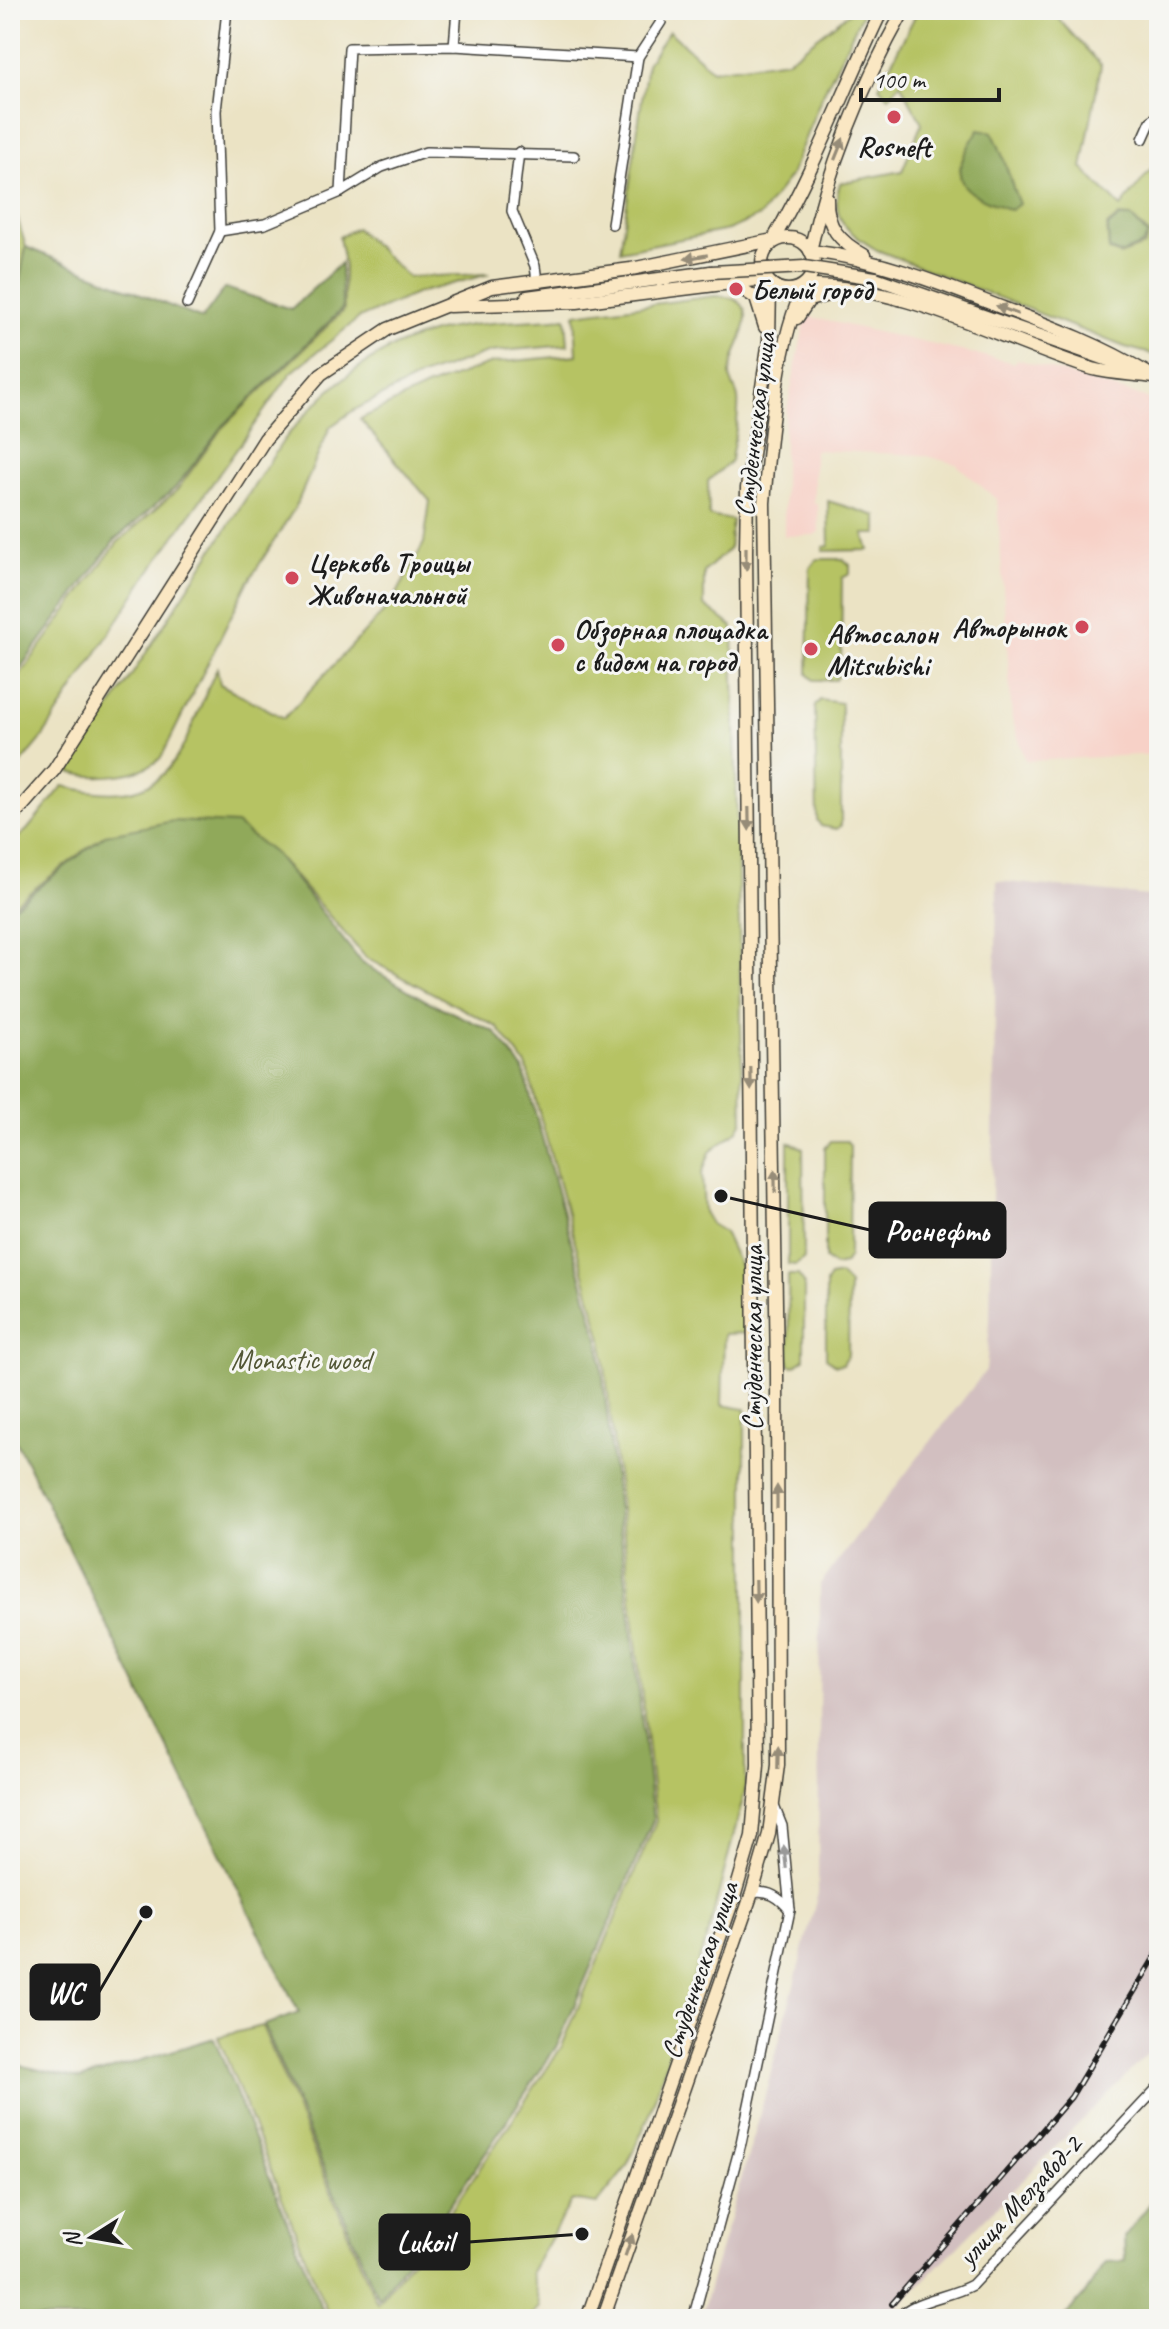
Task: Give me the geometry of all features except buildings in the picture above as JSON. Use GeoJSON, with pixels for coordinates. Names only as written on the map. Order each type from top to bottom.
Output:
{"type":"FeatureCollection","features":[{"type":"Feature","properties":{"kind":"main road"},"geometry":{"type":"LineString","coordinates":[[770,287],[762,261],[808,179],[843,89],[882,10]]}},
{"type":"Feature","properties":{"kind":"main road"},"geometry":{"type":"LineString","coordinates":[[805,286],[811,275],[810,251],[827,178],[862,91],[904,10]]}},
{"type":"Feature","properties":{"kind":"main road"},"geometry":{"type":"LineString","coordinates":[[827,178],[827,204],[836,233],[843,244],[878,261],[1105,348],[1157,378]]}},
{"type":"Feature","properties":{"kind":"main road"},"geometry":{"type":"LineString","coordinates":[[10,820],[54,770],[265,439],[321,374],[355,348],[418,315],[449,306],[492,287],[631,269],[773,240],[795,238],[810,251],[878,261]]}},
{"type":"Feature","properties":{"kind":"main road"},"geometry":{"type":"LineString","coordinates":[[449,306],[711,272],[804,267],[875,278],[1157,378]]}},
{"type":"Feature","properties":{"kind":"main road"},"geometry":{"type":"LineString","coordinates":[[449,306],[577,302],[756,280],[791,292],[805,286],[837,285],[982,326],[1096,370],[1157,378]]}},
{"type":"Feature","properties":{"kind":"main road"},"geometry":{"type":"LineString","coordinates":[[727,282],[745,288],[756,298],[769,340]]}},
{"type":"Feature","properties":{"kind":"main road","name":"Студенческая улица"},"geometry":{"type":"LineString","coordinates":[[603,2319],[752,1893],[774,1806],[778,1765],[777,1372],[764,503],[787,343],[795,305],[805,286]]}},
{"type":"Feature","properties":{"kind":"main road","name":"Студенческая улица"},"geometry":{"type":"LineString","coordinates":[[587,2319],[644,2163],[752,1836],[758,1765],[746,552],[753,436],[769,340],[770,287]]}},
{"type":"Feature","properties":{"kind":"main road"},"geometry":{"type":"LineString","coordinates":[[787,343],[800,308],[824,294],[841,292],[897,301]]}},
{"type":"Feature","properties":{"kind":"main road"},"geometry":{"type":"LineString","coordinates":[[753,436],[771,439]]}},
{"type":"Feature","properties":{"kind":"street"},"geometry":{"type":"LineString","coordinates":[[187,304],[220,231],[216,111],[227,10]]}},
{"type":"Feature","properties":{"kind":"street"},"geometry":{"type":"LineString","coordinates":[[454,46],[457,10]]}},
{"type":"Feature","properties":{"kind":"street"},"geometry":{"type":"LineString","coordinates":[[612,224],[638,57],[661,22],[661,10]]}},
{"type":"Feature","properties":{"kind":"street"},"geometry":{"type":"LineString","coordinates":[[341,192],[349,48],[454,46],[638,57]]}},
{"type":"Feature","properties":{"kind":"street"},"geometry":{"type":"LineString","coordinates":[[1143,139],[1151,121],[1159,115]]}},
{"type":"Feature","properties":{"kind":"street"},"geometry":{"type":"LineString","coordinates":[[220,231],[265,224],[341,192],[382,167],[426,152],[519,152],[574,156]]}},
{"type":"Feature","properties":{"kind":"street"},"geometry":{"type":"LineString","coordinates":[[519,152],[512,211],[535,266],[537,281]]}},
{"type":"Feature","properties":{"kind":"street"},"geometry":{"type":"LineString","coordinates":[[693,2319],[741,2143],[790,1910],[782,1826],[774,1806]]}},
{"type":"Feature","properties":{"kind":"street"},"geometry":{"type":"LineString","coordinates":[[752,1893],[762,1891],[780,1898],[790,1910]]}},
{"type":"Feature","properties":{"kind":"street","name":"улица Мелзавод-2"},"geometry":{"type":"LineString","coordinates":[[896,2319],[915,2305],[953,2296],[972,2285],[1159,2086]]}},
{"type":"Feature","properties":{"kind":"shaded area","name":"Авторынок"},"geometry":{"type":"Polygon","coordinates":[[[806,316],[1015,363],[1017,359],[1159,402],[1159,754],[1026,761],[1012,719],[997,500],[956,464],[922,455],[814,450],[814,504],[818,504],[819,532],[814,535],[784,536],[784,424],[806,316]]]}},
{"type":"Feature","properties":{"kind":"shaded area"},"geometry":{"type":"Polygon","coordinates":[[[997,881],[1159,897],[1159,2042],[886,2319],[700,2319],[758,2122],[818,1893],[820,1584],[986,1370],[990,1321],[997,881]]]}},
{"type":"Feature","properties":{"kind":"green space"},"geometry":{"type":"Polygon","coordinates":[[[853,10],[864,10],[822,96],[790,176],[760,216],[728,230],[620,251],[647,64],[669,31],[712,70],[788,60],[853,10]]]}},
{"type":"Feature","properties":{"kind":"green space"},"geometry":{"type":"Polygon","coordinates":[[[918,10],[1050,10],[1101,65],[1082,168],[1121,207],[1159,159],[1159,356],[1125,347],[877,250],[850,231],[839,216],[837,196],[840,183],[902,171],[922,123],[900,83],[889,97],[879,87],[918,10]],[[1119,216],[1107,226],[1109,251],[1120,255],[1144,246],[1149,234],[1131,217],[1119,216]]]}},
{"type":"Feature","properties":{"kind":"green space"},"geometry":{"type":"Polygon","coordinates":[[[979,129],[992,132],[1000,150],[1019,204],[1011,210],[978,197],[962,182],[962,161],[979,129]]]}},
{"type":"Feature","properties":{"kind":"green space"},"geometry":{"type":"Polygon","coordinates":[[[10,194],[26,247],[10,334],[10,194]]]}},
{"type":"Feature","properties":{"kind":"green space"},"geometry":{"type":"Polygon","coordinates":[[[1119,217],[1131,217],[1148,235],[1142,245],[1120,254],[1109,250],[1108,227],[1119,217]]]}},
{"type":"Feature","properties":{"kind":"green space"},"geometry":{"type":"Polygon","coordinates":[[[356,228],[408,277],[489,274],[418,293],[359,318],[291,373],[147,575],[40,741],[10,777],[10,688],[117,543],[177,490],[223,427],[344,310],[344,264],[339,237],[356,228]]]}},
{"type":"Feature","properties":{"kind":"green space"},"geometry":{"type":"Polygon","coordinates":[[[26,247],[202,319],[225,288],[291,309],[341,263],[342,309],[223,426],[175,488],[115,540],[10,682],[10,334],[26,247]]]}},
{"type":"Feature","properties":{"kind":"green space"},"geometry":{"type":"Polygon","coordinates":[[[715,296],[732,299],[742,305],[746,314],[730,374],[738,405],[731,461],[708,481],[709,516],[732,520],[729,549],[704,572],[704,605],[733,627],[743,1121],[738,1130],[710,1152],[702,1174],[704,1212],[711,1224],[724,1232],[743,1273],[745,1333],[724,1334],[722,1405],[745,1409],[745,1791],[711,1923],[649,2116],[626,2168],[597,2204],[572,2200],[531,2272],[540,2307],[530,2317],[330,2319],[218,2037],[262,2026],[377,2303],[455,2205],[562,2046],[656,1821],[602,1340],[526,1065],[497,1027],[366,958],[276,855],[105,835],[10,907],[10,844],[27,830],[63,786],[101,792],[130,791],[152,783],[168,769],[181,749],[217,668],[220,684],[284,718],[392,603],[424,543],[430,501],[360,419],[426,387],[492,363],[577,355],[575,314],[715,296]]]}},
{"type":"Feature","properties":{"kind":"green space"},"geometry":{"type":"Polygon","coordinates":[[[566,318],[568,345],[490,352],[421,376],[354,410],[330,427],[296,506],[247,584],[161,758],[141,769],[117,775],[92,776],[69,772],[283,441],[329,392],[364,364],[424,335],[476,325],[566,318]]]}},
{"type":"Feature","properties":{"kind":"green space"},"geometry":{"type":"Polygon","coordinates":[[[828,501],[877,516],[877,534],[864,534],[869,550],[823,551],[823,547],[829,546],[828,501]]]}},
{"type":"Feature","properties":{"kind":"green space"},"geometry":{"type":"Polygon","coordinates":[[[817,559],[843,559],[850,565],[850,574],[842,578],[841,671],[836,680],[814,680],[808,674],[810,568],[817,559]]]}},
{"type":"Feature","properties":{"kind":"green space"},"geometry":{"type":"Polygon","coordinates":[[[820,700],[841,703],[841,825],[837,829],[821,826],[817,820],[815,706],[820,700]]]}},
{"type":"Feature","properties":{"kind":"green space","name":"Monastic wood"},"geometry":{"type":"Polygon","coordinates":[[[173,821],[236,824],[276,855],[362,963],[427,1001],[495,1032],[523,1069],[599,1342],[653,1820],[558,2044],[451,2204],[378,2298],[264,2025],[299,2013],[10,1429],[10,910],[105,835],[173,821]]]}},
{"type":"Feature","properties":{"kind":"green space"},"geometry":{"type":"Polygon","coordinates":[[[831,1141],[847,1141],[850,1146],[849,1256],[844,1264],[835,1266],[825,1259],[825,1148],[831,1141]]]}},
{"type":"Feature","properties":{"kind":"green space"},"geometry":{"type":"Polygon","coordinates":[[[788,1142],[803,1148],[804,1258],[796,1265],[788,1264],[788,1142]]]}},
{"type":"Feature","properties":{"kind":"green space"},"geometry":{"type":"Polygon","coordinates":[[[788,1275],[798,1275],[804,1283],[804,1359],[795,1366],[789,1365],[788,1275]]]}},
{"type":"Feature","properties":{"kind":"green space"},"geometry":{"type":"Polygon","coordinates":[[[840,1275],[849,1285],[848,1355],[843,1364],[836,1365],[826,1358],[826,1283],[830,1277],[840,1275]]]}},
{"type":"Feature","properties":{"kind":"green space"},"geometry":{"type":"Polygon","coordinates":[[[214,2038],[326,2319],[10,2319],[10,2063],[80,2079],[214,2038]]]}},
{"type":"Feature","properties":{"kind":"green space"},"geometry":{"type":"Polygon","coordinates":[[[1159,2192],[1159,2319],[1062,2319],[1085,2294],[1106,2262],[1125,2261],[1124,2237],[1159,2192]]]}},
{"type":"Feature","properties":{"kind":"railway"},"geometry":{"type":"LineString","coordinates":[[892,2304],[1071,2097],[1159,1950]]}},
{"type":"Feature","properties":{"kind":"place","name":"Rosneft"},"geometry":{"type":"Point","coordinates":[894,117]}},
{"type":"Feature","properties":{"kind":"place","name":"Белый город"},"geometry":{"type":"Point","coordinates":[736,289]}},
{"type":"Feature","properties":{"kind":"place","name":"Церковь Троицы Живоначальной"},"geometry":{"type":"Point","coordinates":[292,578]}},
{"type":"Feature","properties":{"kind":"place","name":"Авторынок"},"geometry":{"type":"Point","coordinates":[1082,627]}},
{"type":"Feature","properties":{"kind":"place","name":"Обзорная площадка с видом на город"},"geometry":{"type":"Point","coordinates":[558,645]}},
{"type":"Feature","properties":{"kind":"place","name":"Автосалон Mitsubishi"},"geometry":{"type":"Point","coordinates":[811,649]}},
{"type":"Feature","properties":{"kind":"place","name":"Роснефть"},"geometry":{"type":"Point","coordinates":[721,1196]}},
{"type":"Feature","properties":{"kind":"place","name":"WC"},"geometry":{"type":"Point","coordinates":[146,1912]}},
{"type":"Feature","properties":{"kind":"place","name":"Lukoil"},"geometry":{"type":"Point","coordinates":[582,2234]}}]}
